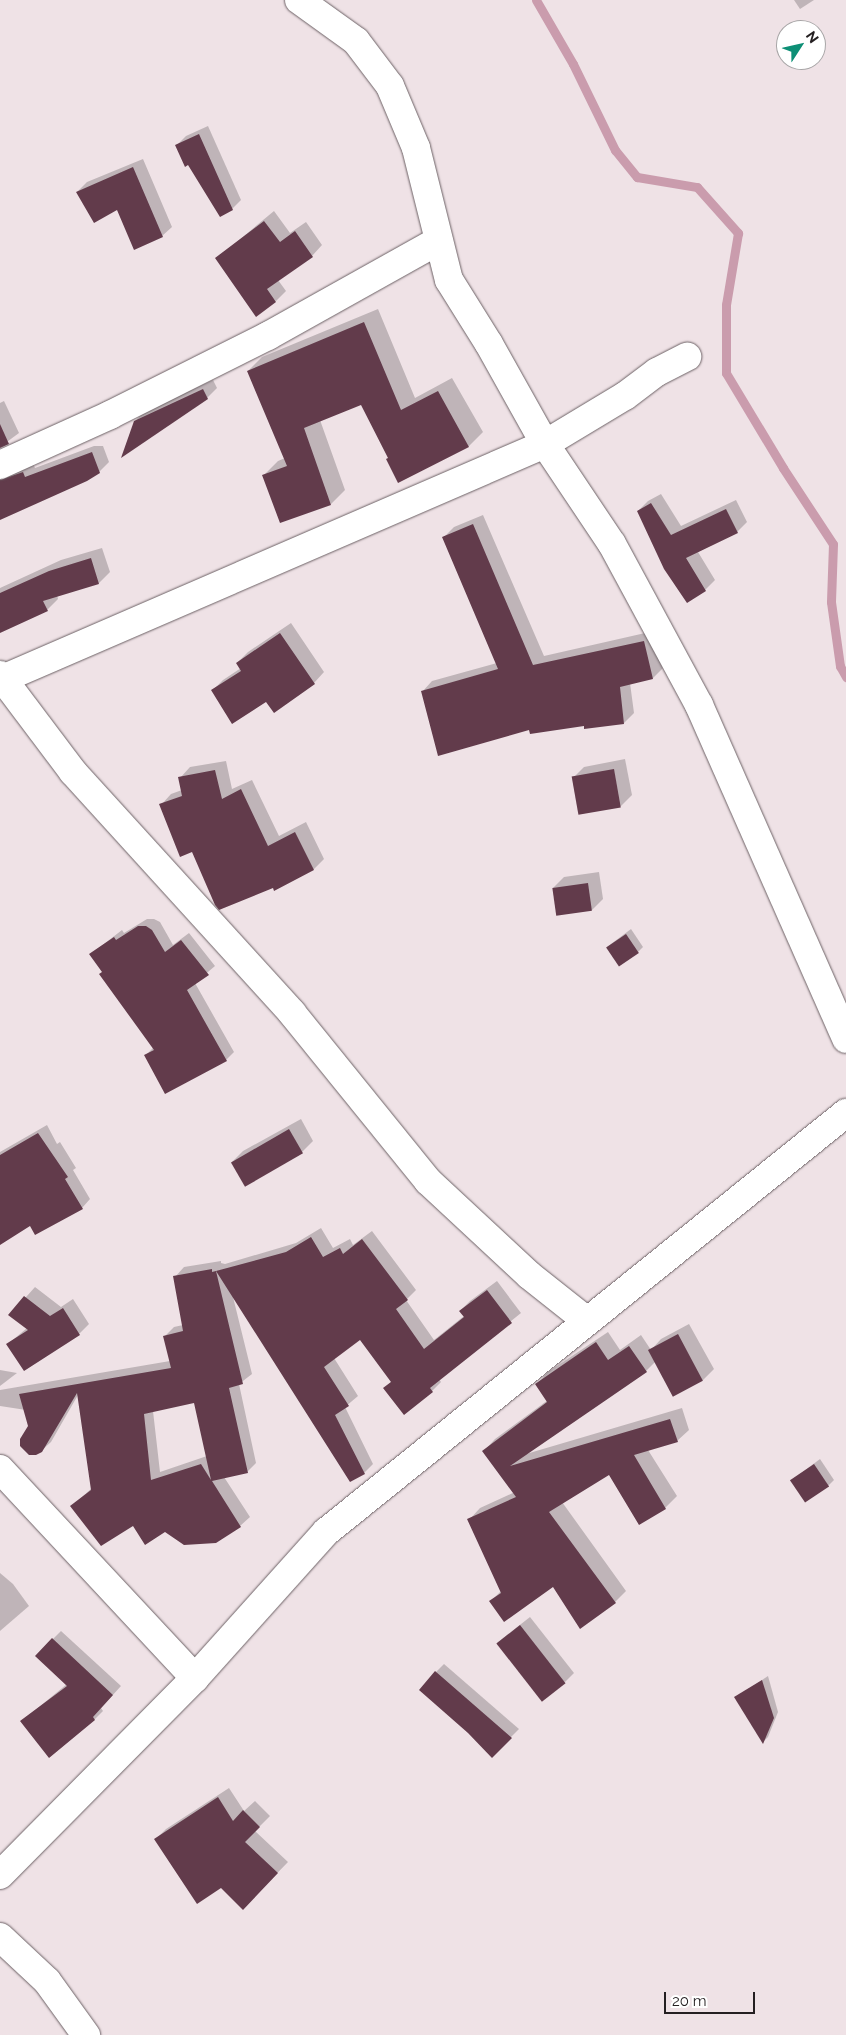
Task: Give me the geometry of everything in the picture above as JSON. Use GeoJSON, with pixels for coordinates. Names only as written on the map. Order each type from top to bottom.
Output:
{"type":"FeatureCollection","features":[{"type":"Feature","properties":{"kind":"street"},"geometry":{"type":"LineString","coordinates":[[299,0],[356,41],[390,86],[416,148],[438,240],[450,280],[489,344],[544,444],[612,544],[698,705],[846,1039]]}},
{"type":"Feature","properties":{"kind":"street"},"geometry":{"type":"LineString","coordinates":[[0,465],[110,415],[268,336],[438,240]]}},
{"type":"Feature","properties":{"kind":"street"},"geometry":{"type":"LineString","coordinates":[[587,1321],[529,1275],[428,1181],[292,1013],[73,772],[1,678],[544,444],[624,396],[657,372],[687,357]]}},
{"type":"Feature","properties":{"kind":"street"},"geometry":{"type":"LineString","coordinates":[[0,1875],[195,1678],[326,1532],[846,1112]]}},
{"type":"Feature","properties":{"kind":"street"},"geometry":{"type":"LineString","coordinates":[[0,1469],[195,1678]]}},
{"type":"Feature","properties":{"kind":"street"},"geometry":{"type":"LineString","coordinates":[[0,1937],[47,1981],[86,2035]]}},
{"type":"Feature","properties":{"kind":"building"},"geometry":{"type":"Polygon","coordinates":[[[199,134],[233,210],[220,217],[188,165],[185,167],[175,145],[199,134]]]}},
{"type":"Feature","properties":{"kind":"building"},"geometry":{"type":"Polygon","coordinates":[[[133,167],[163,237],[134,250],[117,210],[94,223],[76,192],[133,167]]]}},
{"type":"Feature","properties":{"kind":"building"},"geometry":{"type":"Polygon","coordinates":[[[264,221],[280,242],[295,231],[313,257],[267,289],[276,302],[256,317],[215,258],[264,221]]]}},
{"type":"Feature","properties":{"kind":"building"},"geometry":{"type":"Polygon","coordinates":[[[364,322],[401,410],[438,391],[469,447],[398,483],[386,459],[388,458],[361,405],[304,428],[331,505],[280,523],[262,475],[287,466],[247,371],[364,322]]]}},
{"type":"Feature","properties":{"kind":"building"},"geometry":{"type":"Polygon","coordinates":[[[203,389],[208,399],[121,458],[134,421],[203,389]]]}},
{"type":"Feature","properties":{"kind":"building"},"geometry":{"type":"Polygon","coordinates":[[[0,424],[9,444],[0,448],[0,424]]]}},
{"type":"Feature","properties":{"kind":"building"},"geometry":{"type":"Polygon","coordinates":[[[92,452],[100,473],[87,481],[0,520],[0,480],[23,472],[25,477],[92,452]]]}},
{"type":"Feature","properties":{"kind":"building"},"geometry":{"type":"Polygon","coordinates":[[[651,503],[671,535],[726,509],[738,533],[686,558],[706,591],[687,603],[664,569],[637,511],[651,503]]]}},
{"type":"Feature","properties":{"kind":"building"},"geometry":{"type":"Polygon","coordinates":[[[473,524],[533,665],[644,641],[653,679],[620,687],[624,724],[584,729],[584,726],[530,734],[529,730],[438,756],[421,691],[498,669],[442,537],[473,524]]]}},
{"type":"Feature","properties":{"kind":"building"},"geometry":{"type":"Polygon","coordinates":[[[91,558],[99,584],[43,601],[48,611],[0,633],[0,593],[49,571],[91,558]]]}},
{"type":"Feature","properties":{"kind":"building"},"geometry":{"type":"Polygon","coordinates":[[[280,633],[315,684],[274,713],[266,702],[232,724],[211,690],[241,671],[236,663],[280,633]]]}},
{"type":"Feature","properties":{"kind":"building"},"geometry":{"type":"Polygon","coordinates":[[[614,769],[621,807],[578,815],[572,776],[614,769]]]}},
{"type":"Feature","properties":{"kind":"building"},"geometry":{"type":"Polygon","coordinates":[[[215,770],[222,799],[241,789],[268,846],[295,832],[314,870],[274,891],[273,888],[219,910],[215,905],[192,852],[180,857],[159,804],[182,796],[178,777],[215,770]]]}},
{"type":"Feature","properties":{"kind":"building"},"geometry":{"type":"Polygon","coordinates":[[[588,883],[592,911],[556,916],[552,888],[588,883]]]}},
{"type":"Feature","properties":{"kind":"building"},"geometry":{"type":"Polygon","coordinates":[[[138,926],[146,926],[152,930],[165,952],[181,940],[209,975],[187,990],[227,1061],[165,1094],[144,1055],[154,1050],[99,974],[102,972],[89,954],[114,937],[116,940],[138,926]]]}},
{"type":"Feature","properties":{"kind":"building"},"geometry":{"type":"Polygon","coordinates":[[[626,934],[639,953],[619,966],[606,947],[626,934]]]}},
{"type":"Feature","properties":{"kind":"building"},"geometry":{"type":"Polygon","coordinates":[[[289,1129],[303,1153],[245,1187],[231,1162],[289,1129]]]}},
{"type":"Feature","properties":{"kind":"building"},"geometry":{"type":"Polygon","coordinates":[[[38,1133],[68,1177],[65,1179],[83,1209],[35,1235],[30,1226],[0,1245],[0,1155],[38,1133]]]}},
{"type":"Feature","properties":{"kind":"building"},"geometry":{"type":"Polygon","coordinates":[[[311,1237],[323,1257],[340,1248],[343,1254],[362,1239],[408,1300],[396,1309],[424,1349],[464,1317],[459,1311],[487,1290],[512,1323],[430,1388],[433,1392],[404,1415],[383,1388],[391,1382],[360,1340],[324,1367],[349,1406],[335,1415],[365,1474],[350,1482],[216,1271],[286,1252],[311,1237]]]}},
{"type":"Feature","properties":{"kind":"building"},"geometry":{"type":"Polygon","coordinates":[[[212,1269],[212,1272],[216,1271],[243,1384],[229,1388],[248,1473],[212,1481],[241,1527],[216,1543],[184,1545],[165,1532],[145,1545],[133,1526],[101,1546],[70,1506],[91,1490],[77,1393],[42,1452],[36,1455],[29,1455],[20,1446],[20,1439],[28,1426],[19,1394],[171,1368],[163,1336],[183,1331],[173,1276],[212,1269]],[[194,1403],[144,1414],[151,1480],[201,1464],[211,1480],[194,1403]]]}},
{"type":"Feature","properties":{"kind":"building"},"geometry":{"type":"Polygon","coordinates":[[[24,1296],[50,1316],[63,1308],[80,1335],[24,1371],[6,1344],[28,1330],[8,1315],[24,1296]]]}},
{"type":"Feature","properties":{"kind":"building"},"geometry":{"type":"Polygon","coordinates":[[[678,1334],[703,1381],[673,1397],[648,1350],[678,1334]]]}},
{"type":"Feature","properties":{"kind":"building"},"geometry":{"type":"Polygon","coordinates":[[[596,1342],[608,1360],[629,1346],[647,1372],[510,1466],[670,1419],[678,1442],[634,1455],[666,1509],[639,1525],[609,1475],[549,1512],[616,1603],[580,1629],[553,1587],[504,1622],[489,1601],[501,1593],[467,1519],[516,1497],[482,1451],[547,1402],[535,1384],[596,1342]]]}},
{"type":"Feature","properties":{"kind":"building"},"geometry":{"type":"Polygon","coordinates":[[[814,1464],[829,1486],[805,1503],[790,1480],[814,1464]]]}},
{"type":"Feature","properties":{"kind":"building"},"geometry":{"type":"Polygon","coordinates":[[[520,1625],[566,1683],[542,1702],[496,1643],[520,1625]]]}},
{"type":"Feature","properties":{"kind":"building"},"geometry":{"type":"Polygon","coordinates":[[[52,1638],[113,1695],[93,1717],[95,1720],[49,1758],[20,1721],[67,1686],[35,1656],[52,1638]]]}},
{"type":"Feature","properties":{"kind":"building"},"geometry":{"type":"Polygon","coordinates":[[[435,1671],[512,1738],[492,1758],[468,1733],[419,1690],[435,1671]]]}},
{"type":"Feature","properties":{"kind":"building"},"geometry":{"type":"Polygon","coordinates":[[[762,1680],[774,1718],[763,1744],[734,1697],[762,1680]]]}},
{"type":"Feature","properties":{"kind":"building"},"geometry":{"type":"Polygon","coordinates":[[[218,1797],[233,1821],[243,1810],[260,1827],[245,1842],[278,1873],[243,1910],[221,1888],[197,1904],[154,1839],[218,1797]]]}},
{"type":"Feature","properties":{"kind":"waterway"},"geometry":{"type":"LineString","coordinates":[[536,0],[573,64],[615,150],[637,177],[697,187],[738,233],[726,305],[726,373],[783,468],[833,544],[831,602],[840,666],[846,677]]}}]}
